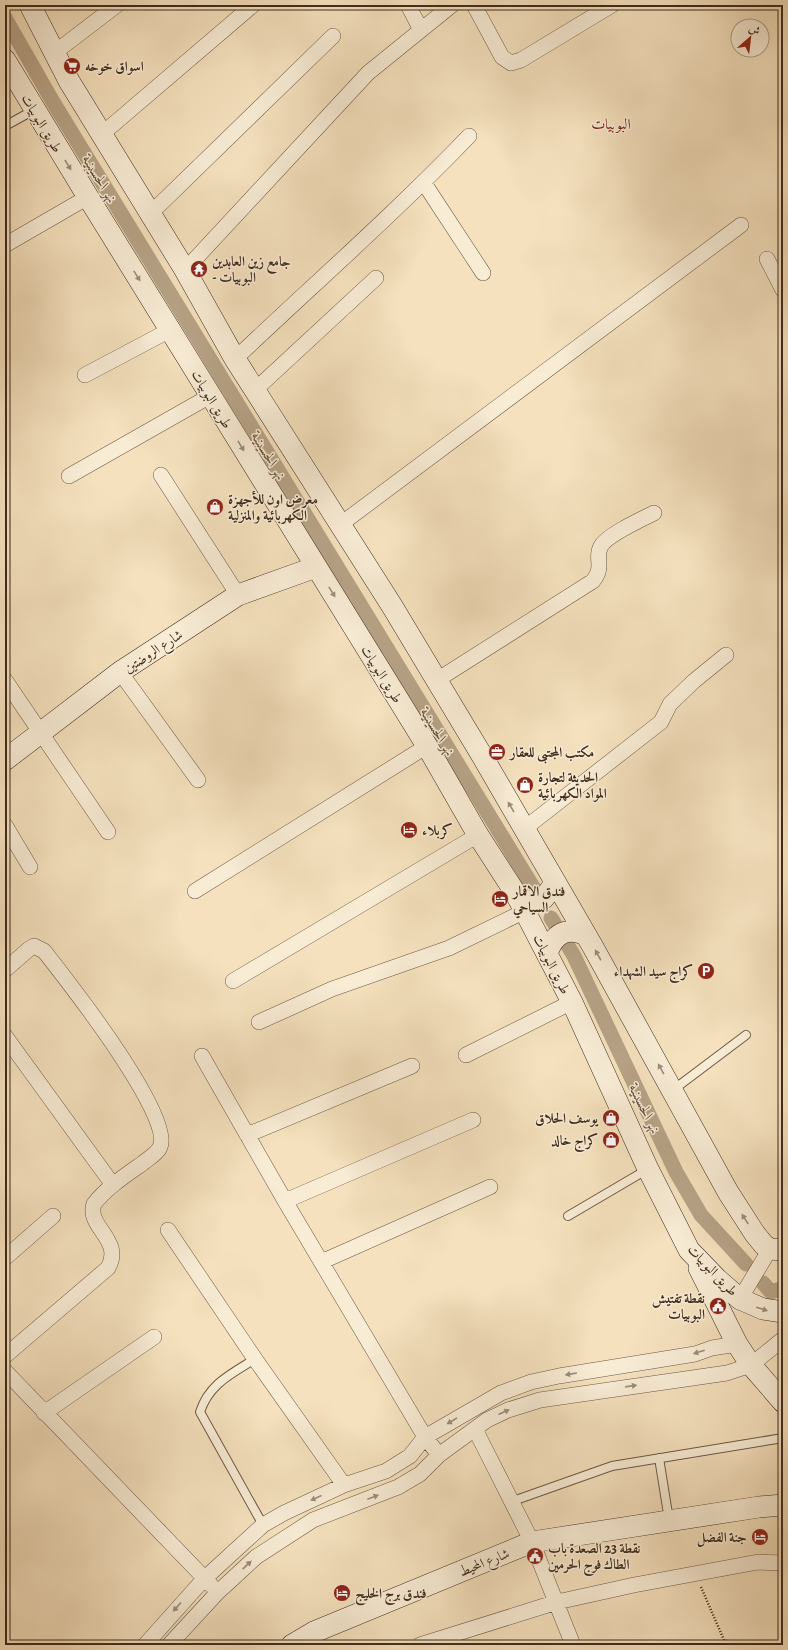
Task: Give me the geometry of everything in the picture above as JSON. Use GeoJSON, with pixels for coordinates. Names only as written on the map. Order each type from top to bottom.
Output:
{"type":"FeatureCollection","features":[{"type":"Feature","properties":{"kind":"main road"},"geometry":{"type":"LineString","coordinates":[[30,5],[54,53],[185,270],[235,359],[341,524],[437,680],[586,935],[728,1192],[755,1234],[776,1249]]}},
{"type":"Feature","properties":{"kind":"main road","name":"طريق البوبيات"},"geometry":{"type":"LineString","coordinates":[[5,60],[210,396],[427,746],[478,835],[520,903],[572,1002],[648,1169],[689,1250],[717,1279],[740,1299],[763,1310],[783,1312]]}},
{"type":"Feature","properties":{"kind":"main road","name":"شارع الروضتين"},"geometry":{"type":"LineString","coordinates":[[5,760],[120,672],[238,595],[316,567]]}},
{"type":"Feature","properties":{"kind":"main road"},"geometry":{"type":"LineString","coordinates":[[520,903],[522,899],[529,902],[544,898],[553,886],[553,878]]}},
{"type":"Feature","properties":{"kind":"main road"},"geometry":{"type":"LineString","coordinates":[[547,954],[555,938],[562,933],[574,931],[586,935]]}},
{"type":"Feature","properties":{"kind":"main road"},"geometry":{"type":"LineString","coordinates":[[689,1250],[737,1344],[751,1365],[783,1402]]}},
{"type":"Feature","properties":{"kind":"main road","name":"شارع المحيط"},"geometry":{"type":"LineString","coordinates":[[292,1645],[314,1632],[532,1542],[759,1507],[783,1505]]}},
{"type":"Feature","properties":{"kind":"street"},"geometry":{"type":"LineString","coordinates":[[54,53],[118,5]]}},
{"type":"Feature","properties":{"kind":"street"},"geometry":{"type":"LineString","coordinates":[[102,134],[253,5]]}},
{"type":"Feature","properties":{"kind":"street"},"geometry":{"type":"LineString","coordinates":[[408,5],[421,30]]}},
{"type":"Feature","properties":{"kind":"street"},"geometry":{"type":"LineString","coordinates":[[185,270],[368,73],[452,5]]}},
{"type":"Feature","properties":{"kind":"street"},"geometry":{"type":"LineString","coordinates":[[474,5],[502,57],[511,62],[521,60],[612,5]]}},
{"type":"Feature","properties":{"kind":"street"},"geometry":{"type":"LineString","coordinates":[[150,214],[333,36]]}},
{"type":"Feature","properties":{"kind":"street"},"geometry":{"type":"LineString","coordinates":[[235,359],[424,183],[469,136]]}},
{"type":"Feature","properties":{"kind":"street"},"geometry":{"type":"LineString","coordinates":[[424,183],[483,273]]}},
{"type":"Feature","properties":{"kind":"street"},"geometry":{"type":"LineString","coordinates":[[5,245],[88,197]]}},
{"type":"Feature","properties":{"kind":"street"},"geometry":{"type":"LineString","coordinates":[[341,524],[740,225]]}},
{"type":"Feature","properties":{"kind":"street"},"geometry":{"type":"LineString","coordinates":[[767,259],[783,290]]}},
{"type":"Feature","properties":{"kind":"street"},"geometry":{"type":"LineString","coordinates":[[255,390],[376,278]]}},
{"type":"Feature","properties":{"kind":"street"},"geometry":{"type":"LineString","coordinates":[[85,375],[170,330]]}},
{"type":"Feature","properties":{"kind":"street"},"geometry":{"type":"LineString","coordinates":[[69,476],[210,396]]}},
{"type":"Feature","properties":{"kind":"street"},"geometry":{"type":"LineString","coordinates":[[161,475],[238,595]]}},
{"type":"Feature","properties":{"kind":"street"},"geometry":{"type":"LineString","coordinates":[[437,680],[593,581],[600,570],[599,554],[601,546],[608,538],[654,513]]}},
{"type":"Feature","properties":{"kind":"street"},"geometry":{"type":"LineString","coordinates":[[524,829],[661,722],[670,704],[694,681],[726,655]]}},
{"type":"Feature","properties":{"kind":"street"},"geometry":{"type":"LineString","coordinates":[[120,672],[198,780]]}},
{"type":"Feature","properties":{"kind":"street"},"geometry":{"type":"LineString","coordinates":[[5,680],[108,832]]}},
{"type":"Feature","properties":{"kind":"street"},"geometry":{"type":"LineString","coordinates":[[195,892],[427,746]]}},
{"type":"Feature","properties":{"kind":"street"},"geometry":{"type":"LineString","coordinates":[[5,825],[30,867]]}},
{"type":"Feature","properties":{"kind":"street"},"geometry":{"type":"LineString","coordinates":[[233,981],[478,835]]}},
{"type":"Feature","properties":{"kind":"street"},"geometry":{"type":"LineString","coordinates":[[259,1022],[332,989],[449,948],[520,903]]}},
{"type":"Feature","properties":{"kind":"street"},"geometry":{"type":"LineString","coordinates":[[5,970],[29,948],[34,946],[44,951],[112,1042],[150,1106],[162,1134],[160,1148],[113,1185],[96,1201],[92,1212],[112,1250],[111,1262],[108,1268],[5,1356]]}},
{"type":"Feature","properties":{"kind":"street"},"geometry":{"type":"LineString","coordinates":[[466,1055],[572,1002]]}},
{"type":"Feature","properties":{"kind":"street"},"geometry":{"type":"LineString","coordinates":[[5,1036],[113,1185]]}},
{"type":"Feature","properties":{"kind":"street"},"geometry":{"type":"LineString","coordinates":[[202,1056],[285,1201],[425,1437],[440,1455]]}},
{"type":"Feature","properties":{"kind":"street"},"geometry":{"type":"LineString","coordinates":[[247,1135],[412,1066]]}},
{"type":"Feature","properties":{"kind":"street"},"geometry":{"type":"LineString","coordinates":[[285,1201],[473,1120]]}},
{"type":"Feature","properties":{"kind":"street"},"geometry":{"type":"LineString","coordinates":[[321,1262],[490,1187]]}},
{"type":"Feature","properties":{"kind":"street"},"geometry":{"type":"LineString","coordinates":[[5,1258],[53,1216]]}},
{"type":"Feature","properties":{"kind":"street"},"geometry":{"type":"LineString","coordinates":[[168,1230],[255,1359],[344,1485]]}},
{"type":"Feature","properties":{"kind":"street"},"geometry":{"type":"LineString","coordinates":[[740,1299],[776,1249]]}},
{"type":"Feature","properties":{"kind":"street"},"geometry":{"type":"LineString","coordinates":[[44,1413],[154,1337]]}},
{"type":"Feature","properties":{"kind":"street"},"geometry":{"type":"LineString","coordinates":[[169,1645],[218,1592],[256,1557],[274,1544],[313,1520],[398,1487],[420,1474],[440,1455],[487,1420],[508,1410],[540,1400],[727,1373],[751,1365],[783,1339]]}},
{"type":"Feature","properties":{"kind":"street"},"geometry":{"type":"LineString","coordinates":[[145,1645],[204,1579],[262,1525],[344,1485],[386,1471],[410,1456],[425,1437],[500,1393],[531,1382],[559,1376],[689,1355],[712,1348],[737,1344]]}},
{"type":"Feature","properties":{"kind":"street"},"geometry":{"type":"LineString","coordinates":[[6,1375],[218,1592]]}},
{"type":"Feature","properties":{"kind":"street"},"geometry":{"type":"LineString","coordinates":[[475,1428],[513,1501],[532,1542],[573,1645]]}},
{"type":"Feature","properties":{"kind":"street"},"geometry":{"type":"LineString","coordinates":[[420,1645],[557,1602],[758,1562],[783,1563]]}},
{"type":"Feature","properties":{"kind":"lane"},"geometry":{"type":"LineString","coordinates":[[5,126],[35,109]]}},
{"type":"Feature","properties":{"kind":"lane"},"geometry":{"type":"LineString","coordinates":[[672,1091],[746,1035]]}},
{"type":"Feature","properties":{"kind":"lane"},"geometry":{"type":"LineString","coordinates":[[568,1216],[648,1169]]}},
{"type":"Feature","properties":{"kind":"lane"},"geometry":{"type":"LineString","coordinates":[[255,1359],[213,1388],[204,1400],[200,1412],[262,1525]]}},
{"type":"Feature","properties":{"kind":"lane"},"geometry":{"type":"LineString","coordinates":[[513,1501],[612,1466],[783,1438]]}},
{"type":"Feature","properties":{"kind":"lane"},"geometry":{"type":"LineString","coordinates":[[659,1458],[670,1521]]}},
{"type":"Feature","properties":{"kind":"path"},"geometry":{"type":"LineString","coordinates":[[696,1574],[724,1640],[731,1642],[734,1645]]}},
{"type":"Feature","properties":{"kind":"waterway","name":"نهر الحسينية"},"geometry":{"type":"LineString","coordinates":[[5,18],[53,102],[536,892]]}},
{"type":"Feature","properties":{"kind":"waterway","name":"نهر الحسينية"},"geometry":{"type":"LineString","coordinates":[[551,918],[556,926]]}},
{"type":"Feature","properties":{"kind":"waterway","name":"نهر الحسينية"},"geometry":{"type":"LineString","coordinates":[[565,941],[574,956],[676,1172],[701,1215],[746,1264]]}},
{"type":"Feature","properties":{"kind":"waterway","name":"نهر الحسينية"},"geometry":{"type":"LineString","coordinates":[[763,1283],[771,1292],[783,1288]]}},
{"type":"Feature","properties":{"kind":"place","name":"اسواق خوخه"},"geometry":{"type":"Point","coordinates":[72,66]}},
{"type":"Feature","properties":{"kind":"place","name":"جامع زين العابدين - البوبيات"},"geometry":{"type":"Point","coordinates":[199,269]}},
{"type":"Feature","properties":{"kind":"place","name":"معرض اون للأجهزة الكهربائية والمنزلية"},"geometry":{"type":"Point","coordinates":[215,507]}},
{"type":"Feature","properties":{"kind":"place","name":"مكتب المجتبى للعقار"},"geometry":{"type":"Point","coordinates":[497,752]}},
{"type":"Feature","properties":{"kind":"place","name":"الحديثة لتجارة المواد الكهربائية"},"geometry":{"type":"Point","coordinates":[525,785]}},
{"type":"Feature","properties":{"kind":"place","name":"كربلاء"},"geometry":{"type":"Point","coordinates":[409,830]}},
{"type":"Feature","properties":{"kind":"place","name":"فندق الاقمار السياحي"},"geometry":{"type":"Point","coordinates":[500,899]}},
{"type":"Feature","properties":{"kind":"place","name":"كراج سيد الشهداء"},"geometry":{"type":"Point","coordinates":[706,971]}},
{"type":"Feature","properties":{"kind":"place","name":"يوسف الحلاق"},"geometry":{"type":"Point","coordinates":[611,1118]}},
{"type":"Feature","properties":{"kind":"place","name":"كراج خالد"},"geometry":{"type":"Point","coordinates":[611,1140]}},
{"type":"Feature","properties":{"kind":"place","name":"نقطة تفتيش البوبيات"},"geometry":{"type":"Point","coordinates":[718,1306]}},
{"type":"Feature","properties":{"kind":"place","name":"جنة الفضل"},"geometry":{"type":"Point","coordinates":[760,1537]}},
{"type":"Feature","properties":{"kind":"place","name":"نقطة 23 الصعدة باب الطاك فوج الحرمين"},"geometry":{"type":"Point","coordinates":[535,1556]}},
{"type":"Feature","properties":{"kind":"place","name":"فندق برج الخليج"},"geometry":{"type":"Point","coordinates":[342,1593]}},
{"type":"Feature","properties":{"kind":"district","name":"البوبيات"},"geometry":{"type":"Point","coordinates":[611,124]}}]}
